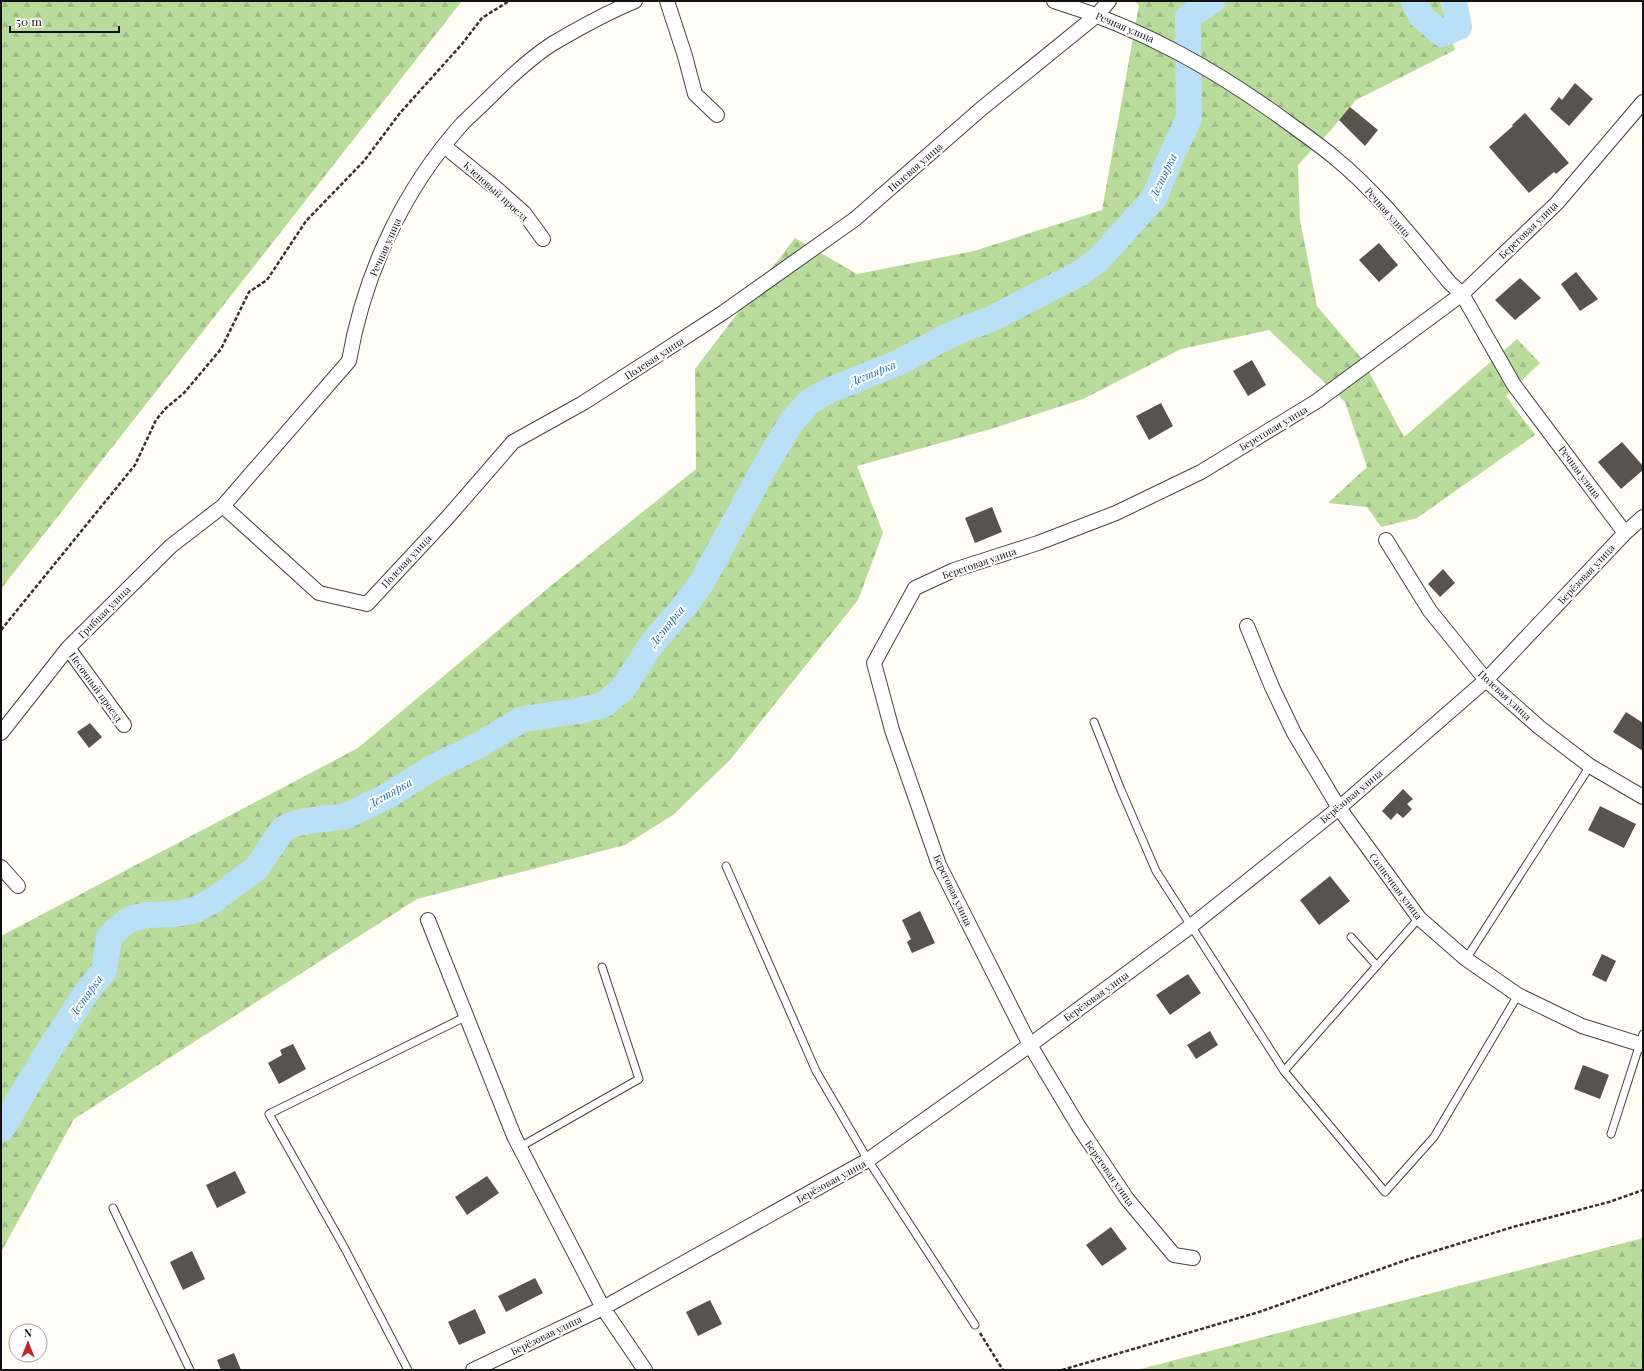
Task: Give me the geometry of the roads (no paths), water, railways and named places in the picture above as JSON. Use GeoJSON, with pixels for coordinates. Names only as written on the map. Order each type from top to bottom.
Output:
{"type":"FeatureCollection","features":[{"type":"Feature","properties":{"kind":"street","name":"Речная улица"},"geometry":{"type":"LineString","coordinates":[[223,506],[349,361],[353,337],[368,285],[394,222],[430,164],[444,146],[462,124],[512,76],[551,45],[604,14],[635,1]]}},
{"type":"Feature","properties":{"kind":"street"},"geometry":{"type":"LineString","coordinates":[[667,1],[685,56],[695,94],[717,115]]}},
{"type":"Feature","properties":{"kind":"street","name":"Речная улица"},"geometry":{"type":"LineString","coordinates":[[1054,1],[1097,15],[1161,43],[1232,83],[1336,158],[1376,196],[1450,283],[1462,294],[1514,385],[1625,533]]}},
{"type":"Feature","properties":{"kind":"street"},"geometry":{"type":"LineString","coordinates":[[1097,15],[1109,1]]}},
{"type":"Feature","properties":{"kind":"street","name":"Полевая улица"},"geometry":{"type":"LineString","coordinates":[[223,506],[319,593],[367,604],[448,517],[513,442],[583,402],[724,312],[855,219],[981,109],[1097,15]]}},
{"type":"Feature","properties":{"kind":"street","name":"Береговая улица"},"geometry":{"type":"LineString","coordinates":[[1194,1258],[1174,1255],[1127,1199],[1078,1127],[1030,1045],[939,865],[892,730],[874,663],[915,588],[954,570],[1038,543],[1116,513],[1201,472],[1317,401],[1462,294],[1557,203],[1643,102]]}},
{"type":"Feature","properties":{"kind":"street","name":"Кленовый проезд"},"geometry":{"type":"LineString","coordinates":[[444,146],[524,213],[543,239]]}},
{"type":"Feature","properties":{"kind":"street","name":"Грибная улица"},"geometry":{"type":"LineString","coordinates":[[1,734],[68,648],[171,546],[223,506]]}},
{"type":"Feature","properties":{"kind":"street","name":"Берёзовая улица"},"geometry":{"type":"LineString","coordinates":[[474,1370],[603,1308],[868,1160],[1030,1045],[1190,926],[1339,808],[1486,680],[1625,533],[1643,517]]}},
{"type":"Feature","properties":{"kind":"street","name":"Полевая улица"},"geometry":{"type":"LineString","coordinates":[[1386,540],[1430,611],[1486,680],[1539,727],[1590,766],[1643,797]]}},
{"type":"Feature","properties":{"kind":"street","name":"Солнечная улица"},"geometry":{"type":"LineString","coordinates":[[1247,626],[1272,688],[1294,733],[1339,808],[1419,918],[1466,959],[1518,995],[1582,1026],[1642,1041]]}},
{"type":"Feature","properties":{"kind":"street","name":"Песочный проезд"},"geometry":{"type":"LineString","coordinates":[[68,648],[124,725]]}},
{"type":"Feature","properties":{"kind":"street"},"geometry":{"type":"LineString","coordinates":[[1,867],[18,886]]}},
{"type":"Feature","properties":{"kind":"street"},"geometry":{"type":"LineString","coordinates":[[428,920],[514,1136],[603,1308],[645,1370]]}},
{"type":"Feature","properties":{"kind":"lane"},"geometry":{"type":"LineString","coordinates":[[1094,722],[1156,871],[1190,926],[1284,1071],[1385,1192],[1434,1137],[1518,995]]}},
{"type":"Feature","properties":{"kind":"lane"},"geometry":{"type":"LineString","coordinates":[[1466,959],[1590,766]]}},
{"type":"Feature","properties":{"kind":"lane"},"geometry":{"type":"LineString","coordinates":[[726,866],[816,1071],[868,1160],[975,1325]]}},
{"type":"Feature","properties":{"kind":"lane"},"geometry":{"type":"LineString","coordinates":[[1284,1071],[1419,918]]}},
{"type":"Feature","properties":{"kind":"lane"},"geometry":{"type":"LineString","coordinates":[[1351,937],[1377,966]]}},
{"type":"Feature","properties":{"kind":"lane"},"geometry":{"type":"LineString","coordinates":[[520,1147],[639,1079],[602,967]]}},
{"type":"Feature","properties":{"kind":"lane"},"geometry":{"type":"LineString","coordinates":[[408,1370],[344,1247],[269,1114],[466,1016]]}},
{"type":"Feature","properties":{"kind":"lane"},"geometry":{"type":"LineString","coordinates":[[1611,1134],[1642,1041]]}},
{"type":"Feature","properties":{"kind":"lane"},"geometry":{"type":"LineString","coordinates":[[113,1208],[190,1370]]}},
{"type":"Feature","properties":{"kind":"waterway","name":"Дегтярка"},"geometry":{"type":"LineString","coordinates":[[1,1129],[86,993],[104,971],[109,937],[122,925],[130,919],[148,915],[176,914],[195,910],[212,901],[257,868],[282,830],[290,825],[307,821],[346,816],[389,795],[432,768],[479,745],[523,719],[578,711],[603,705],[622,690],[651,645],[686,604],[702,582],[764,468],[792,421],[809,402],[830,390],[900,362],[944,338],[989,320],[1079,274],[1099,259],[1155,197],[1168,163],[1189,118],[1188,17],[1212,1]]}},
{"type":"Feature","properties":{"kind":"waterway","name":"Дегтярка"},"geometry":{"type":"LineString","coordinates":[[1414,1],[1421,16],[1442,34],[1459,27],[1454,1]]}}]}
